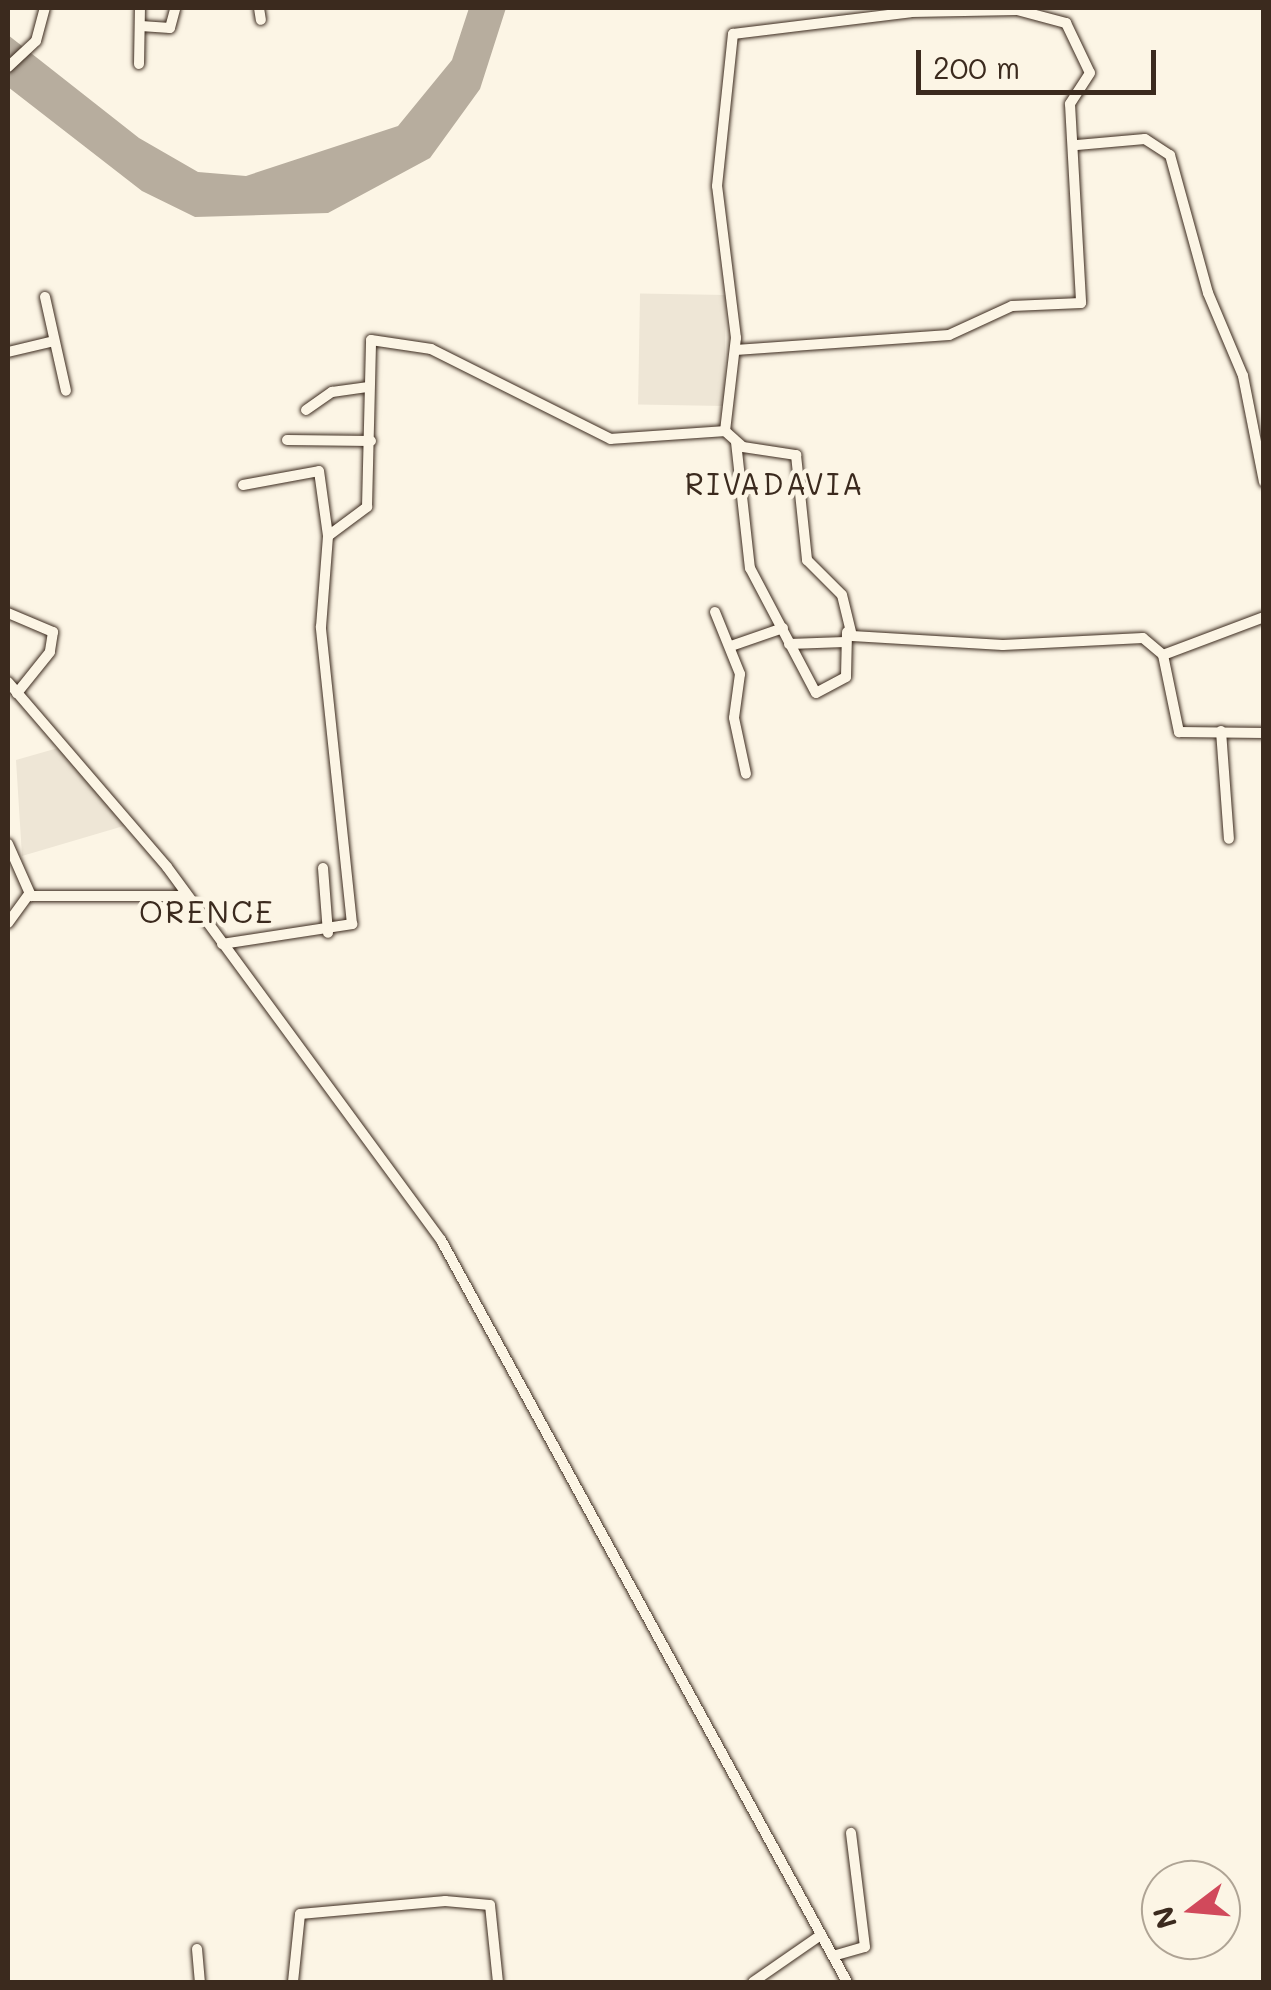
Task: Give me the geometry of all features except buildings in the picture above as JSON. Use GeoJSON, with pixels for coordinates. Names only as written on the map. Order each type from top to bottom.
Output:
{"type":"FeatureCollection","features":[{"type":"Feature","properties":{"kind":"street"},"geometry":{"type":"LineString","coordinates":[[8,67],[36,41],[45,8]]}},
{"type":"Feature","properties":{"kind":"street"},"geometry":{"type":"LineString","coordinates":[[139,64],[140,8]]}},
{"type":"Feature","properties":{"kind":"street"},"geometry":{"type":"LineString","coordinates":[[258,8],[261,20]]}},
{"type":"Feature","properties":{"kind":"street"},"geometry":{"type":"LineString","coordinates":[[141,26],[170,28],[175,9]]}},
{"type":"Feature","properties":{"kind":"street"},"geometry":{"type":"LineString","coordinates":[[725,431],[736,350],[717,186],[732,34],[911,12],[1016,10],[1060,20],[1090,73],[1070,104],[1076,145],[1077,306],[1012,306],[949,335],[736,350]]}},
{"type":"Feature","properties":{"kind":"street"},"geometry":{"type":"LineString","coordinates":[[1076,145],[1145,140],[1170,154],[1208,294],[1235,348],[1264,482]]}},
{"type":"Feature","properties":{"kind":"street"},"geometry":{"type":"LineString","coordinates":[[44,296],[66,391]]}},
{"type":"Feature","properties":{"kind":"street"},"geometry":{"type":"LineString","coordinates":[[328,536],[364,513],[371,441],[371,340],[387,336],[611,439],[725,431],[736,442],[796,455],[807,560],[842,595],[846,678],[821,693],[750,568],[736,442]]}},
{"type":"Feature","properties":{"kind":"street"},"geometry":{"type":"LineString","coordinates":[[8,352],[54,342]]}},
{"type":"Feature","properties":{"kind":"street"},"geometry":{"type":"LineString","coordinates":[[306,410],[332,392],[369,387]]}},
{"type":"Feature","properties":{"kind":"street"},"geometry":{"type":"LineString","coordinates":[[287,440],[371,441]]}},
{"type":"Feature","properties":{"kind":"street"},"geometry":{"type":"LineString","coordinates":[[222,944],[328,933],[353,919],[321,668],[328,536],[319,471],[243,484]]}},
{"type":"Feature","properties":{"kind":"street"},"geometry":{"type":"LineString","coordinates":[[716,612],[731,646],[746,774]]}},
{"type":"Feature","properties":{"kind":"street"},"geometry":{"type":"LineString","coordinates":[[8,613],[54,632],[50,652],[18,693]]}},
{"type":"Feature","properties":{"kind":"street"},"geometry":{"type":"LineString","coordinates":[[1162,655],[1264,617]]}},
{"type":"Feature","properties":{"kind":"street"},"geometry":{"type":"LineString","coordinates":[[731,646],[783,628]]}},
{"type":"Feature","properties":{"kind":"street"},"geometry":{"type":"LineString","coordinates":[[790,644],[846,637],[1003,644],[1143,638],[1162,655],[1175,728],[1264,733]]}},
{"type":"Feature","properties":{"kind":"street"},"geometry":{"type":"LineString","coordinates":[[8,682],[187,896],[442,1240],[847,1982]]}},
{"type":"Feature","properties":{"kind":"street"},"geometry":{"type":"LineString","coordinates":[[1221,731],[1229,839]]}},
{"type":"Feature","properties":{"kind":"street"},"geometry":{"type":"LineString","coordinates":[[8,844],[28,894]]}},
{"type":"Feature","properties":{"kind":"street"},"geometry":{"type":"LineString","coordinates":[[324,868],[328,933]]}},
{"type":"Feature","properties":{"kind":"street"},"geometry":{"type":"LineString","coordinates":[[28,894],[187,896]]}},
{"type":"Feature","properties":{"kind":"street"},"geometry":{"type":"LineString","coordinates":[[8,923],[28,894]]}},
{"type":"Feature","properties":{"kind":"street"},"geometry":{"type":"LineString","coordinates":[[833,1956],[864,1947],[851,1834]]}},
{"type":"Feature","properties":{"kind":"street"},"geometry":{"type":"LineString","coordinates":[[293,1982],[300,1914],[445,1901],[490,1905],[498,1982]]}},
{"type":"Feature","properties":{"kind":"street"},"geometry":{"type":"LineString","coordinates":[[754,1982],[822,1935]]}},
{"type":"Feature","properties":{"kind":"street"},"geometry":{"type":"LineString","coordinates":[[197,1949],[200,1982]]}},
{"type":"Feature","properties":{"kind":"shaded area"},"geometry":{"type":"Polygon","coordinates":[[[469,8],[506,8],[480,89],[430,158],[328,213],[195,217],[142,191],[8,87],[8,35],[139,138],[198,172],[246,176],[398,126],[452,60],[469,8]]]}},
{"type":"Feature","properties":{"kind":"shaded area"},"geometry":{"type":"Polygon","coordinates":[[[640,293],[726,295],[724,406],[638,404],[640,293]]]}},
{"type":"Feature","properties":{"kind":"shaded area"},"geometry":{"type":"Polygon","coordinates":[[[58,748],[127,825],[22,856],[16,760],[58,748]]]}},
{"type":"Feature","properties":{"kind":"district","name":"RIVADAVIA"},"geometry":{"type":"Point","coordinates":[775,483]}},
{"type":"Feature","properties":{"kind":"district","name":"ORENCE"},"geometry":{"type":"Point","coordinates":[207,911]}}]}
